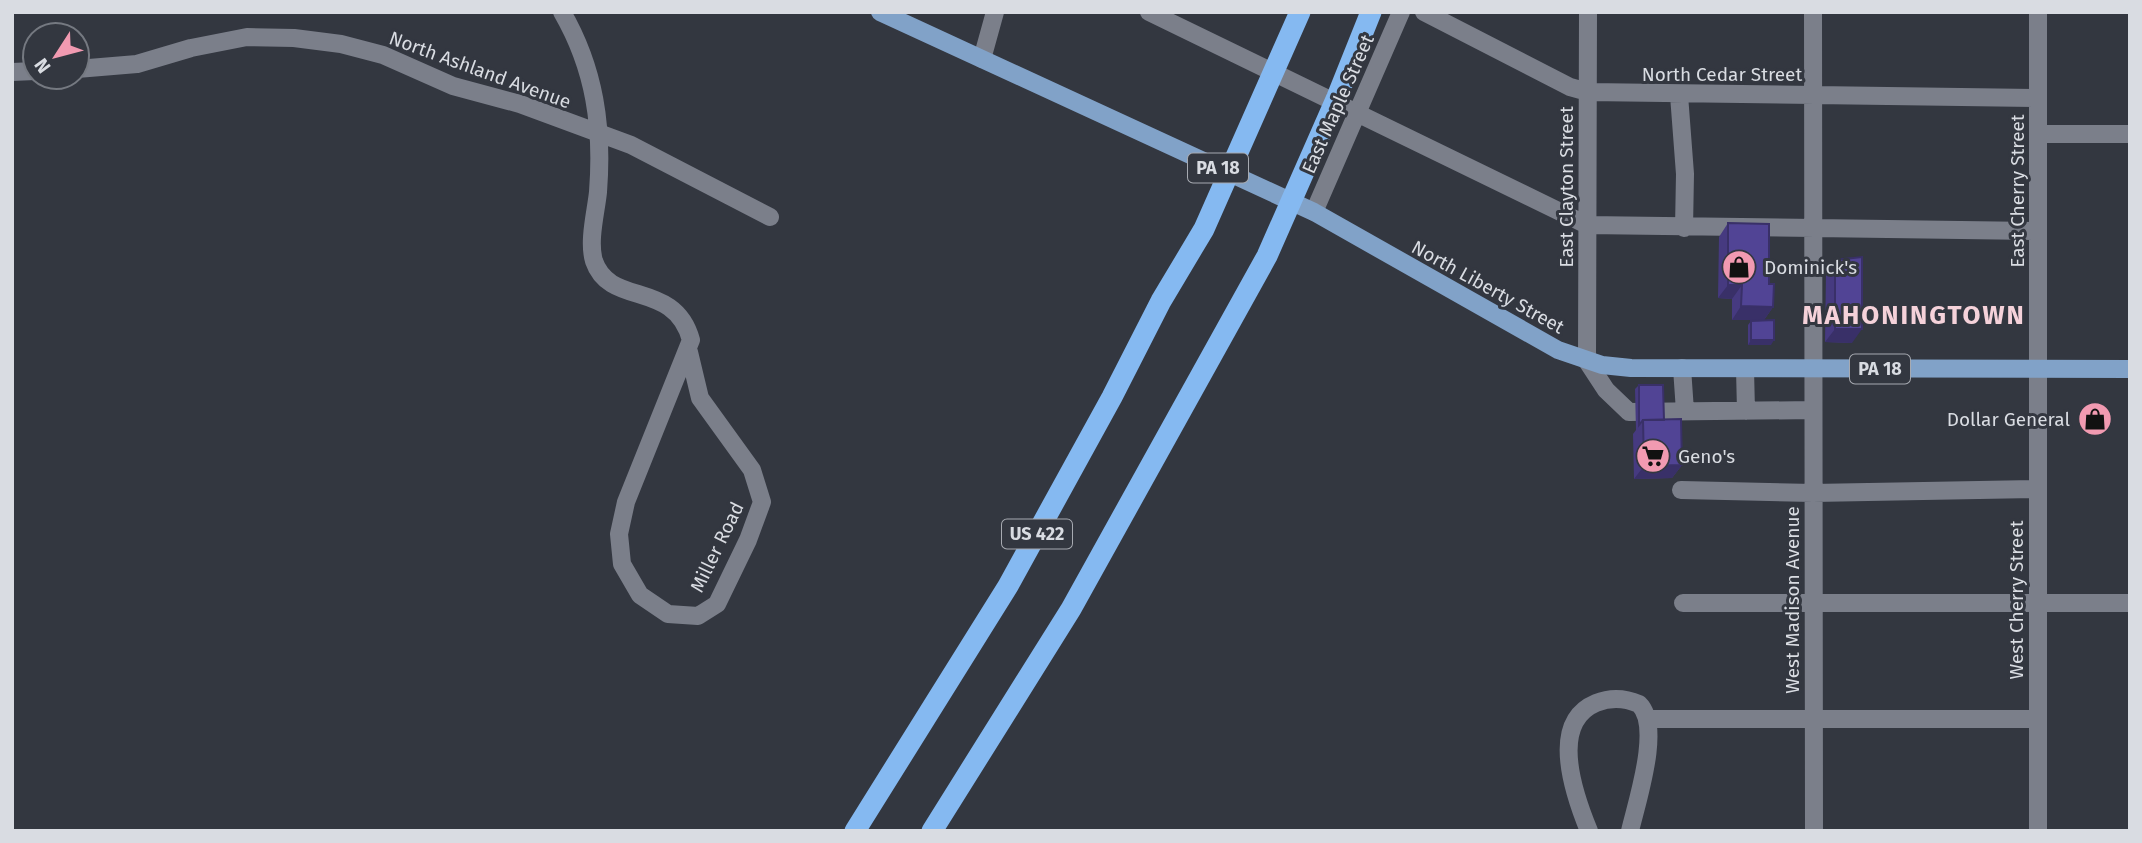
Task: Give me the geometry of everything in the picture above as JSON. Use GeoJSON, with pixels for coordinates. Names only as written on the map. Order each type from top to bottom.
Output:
{"type":"FeatureCollection","features":[{"type":"Feature","properties":{"kind":"highway","name":"US 422"},"geometry":{"type":"LineString","coordinates":[[855,831],[1008,586],[1112,397],[1161,301],[1204,229],[1300,12]]}},
{"type":"Feature","properties":{"kind":"highway","name":"US 422"},"geometry":{"type":"LineString","coordinates":[[932,831],[1071,609],[1267,256],[1371,12]]}},
{"type":"Feature","properties":{"kind":"main road","name":"North Liberty Street"},"geometry":{"type":"LineString","coordinates":[[880,12],[1314,212],[1545,344],[1587,361],[1616,367],[1745,369],[2130,369]]}},
{"type":"Feature","properties":{"kind":"street","name":"Miller Road"},"geometry":{"type":"LineString","coordinates":[[562,12],[589,68],[596,96],[599,135],[593,258],[611,284],[653,298],[679,315],[691,340],[689,352],[626,502],[619,534],[622,564],[640,595],[668,614],[698,616],[717,604],[748,540],[762,502],[752,470],[700,398],[689,352]]}},
{"type":"Feature","properties":{"kind":"street"},"geometry":{"type":"LineString","coordinates":[[982,59],[995,12]]}},
{"type":"Feature","properties":{"kind":"street"},"geometry":{"type":"LineString","coordinates":[[1149,12],[1587,226],[2038,231]]}},
{"type":"Feature","properties":{"kind":"street","name":"East Maple Street"},"geometry":{"type":"LineString","coordinates":[[1314,212],[1401,12]]}},
{"type":"Feature","properties":{"kind":"street","name":"North Cedar Street"},"geometry":{"type":"LineString","coordinates":[[1424,12],[1570,87],[1588,92],[2038,98]]}},
{"type":"Feature","properties":{"kind":"street","name":"East Clayton Street"},"geometry":{"type":"LineString","coordinates":[[1587,361],[1588,12]]}},
{"type":"Feature","properties":{"kind":"street","name":"West Madison Avenue"},"geometry":{"type":"LineString","coordinates":[[1812,12],[1814,831]]}},
{"type":"Feature","properties":{"kind":"street","name":"East Cherry Street"},"geometry":{"type":"LineString","coordinates":[[2038,12],[2038,369]]}},
{"type":"Feature","properties":{"kind":"street","name":"North Ashland Avenue"},"geometry":{"type":"LineString","coordinates":[[91,68],[136,64],[191,48],[247,37],[294,38],[341,44],[383,55],[453,86],[520,104],[631,145],[670,163],[712,190],[770,217]]}},
{"type":"Feature","properties":{"kind":"street"},"geometry":{"type":"LineString","coordinates":[[1679,95],[1685,174],[1684,228]]}},
{"type":"Feature","properties":{"kind":"street"},"geometry":{"type":"LineString","coordinates":[[2038,134],[2130,134]]}},
{"type":"Feature","properties":{"kind":"street"},"geometry":{"type":"LineString","coordinates":[[1587,361],[1606,390],[1629,412],[1813,410]]}},
{"type":"Feature","properties":{"kind":"street"},"geometry":{"type":"LineString","coordinates":[[1682,368],[1685,411]]}},
{"type":"Feature","properties":{"kind":"street"},"geometry":{"type":"LineString","coordinates":[[1745,369],[1746,411]]}},
{"type":"Feature","properties":{"kind":"street","name":"West Cherry Street"},"geometry":{"type":"LineString","coordinates":[[2038,369],[2038,831]]}},
{"type":"Feature","properties":{"kind":"street"},"geometry":{"type":"LineString","coordinates":[[1681,490],[1813,493],[2037,489]]}},
{"type":"Feature","properties":{"kind":"street"},"geometry":{"type":"LineString","coordinates":[[1683,603],[2130,603]]}},
{"type":"Feature","properties":{"kind":"street"},"geometry":{"type":"LineString","coordinates":[[1589,831],[1570,777],[1569,748],[1577,719],[1594,704],[1628,699],[1639,704],[1649,719],[1647,752],[1630,831]]}},
{"type":"Feature","properties":{"kind":"street"},"geometry":{"type":"LineString","coordinates":[[1649,719],[2038,719]]}},
{"type":"Feature","properties":{"kind":"building"},"geometry":{"type":"Polygon","coordinates":[[[1728,223],[1769,224],[1769,284],[1774,284],[1773,307],[1741,306],[1742,285],[1728,285],[1728,223]]]}},
{"type":"Feature","properties":{"kind":"building"},"geometry":{"type":"Polygon","coordinates":[[[1862,257],[1862,329],[1835,329],[1835,260],[1862,257]]]}},
{"type":"Feature","properties":{"kind":"building"},"geometry":{"type":"Polygon","coordinates":[[[1774,320],[1774,340],[1751,340],[1751,321],[1774,320]]]}},
{"type":"Feature","properties":{"kind":"building"},"geometry":{"type":"Polygon","coordinates":[[[1639,385],[1663,385],[1664,420],[1643,420],[1639,425],[1639,385]]]}},
{"type":"Feature","properties":{"kind":"building"},"geometry":{"type":"Polygon","coordinates":[[[1681,419],[1682,465],[1644,466],[1643,420],[1681,419]]]}},
{"type":"Feature","properties":{"kind":"place","name":"Dominick's"},"geometry":{"type":"Point","coordinates":[1739,267]}},
{"type":"Feature","properties":{"kind":"place","name":"Dollar General"},"geometry":{"type":"Point","coordinates":[2095,419]}},
{"type":"Feature","properties":{"kind":"place","name":"Geno's"},"geometry":{"type":"Point","coordinates":[1653,456]}},
{"type":"Feature","properties":{"kind":"district","name":"MAHONINGTOWN"},"geometry":{"type":"Point","coordinates":[1914,315]}}]}
